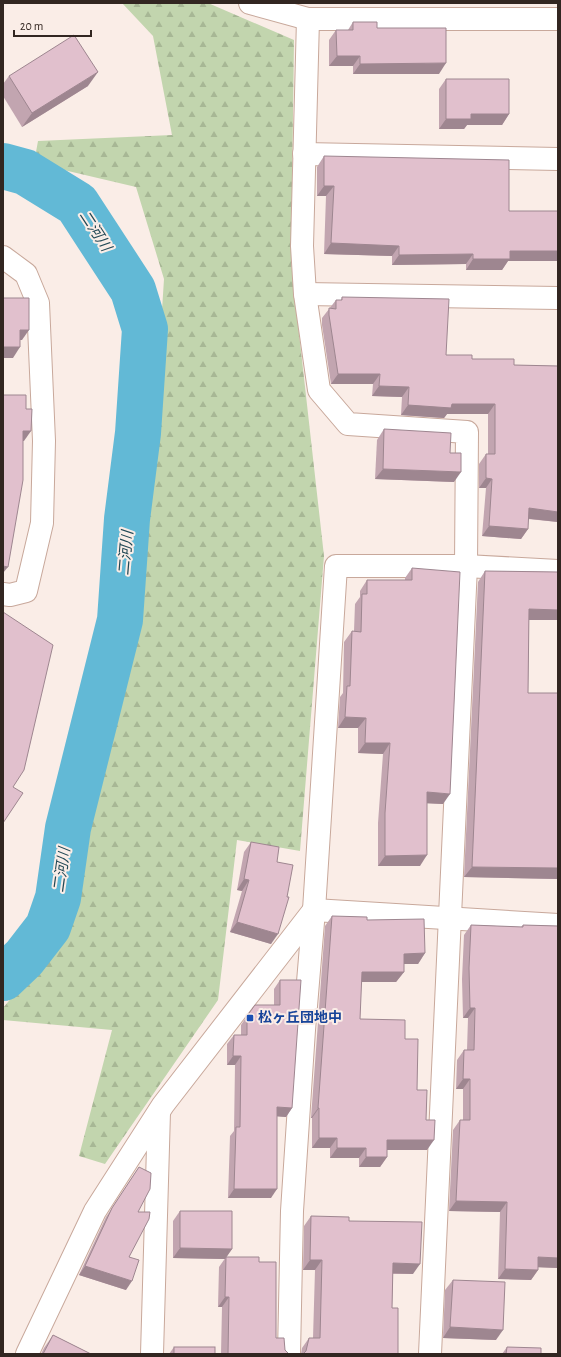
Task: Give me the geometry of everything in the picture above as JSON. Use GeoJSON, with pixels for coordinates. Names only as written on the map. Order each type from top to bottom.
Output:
{"type":"FeatureCollection","features":[{"type":"Feature","properties":{"kind":"street"},"geometry":{"type":"LineString","coordinates":[[250,3],[308,19],[558,19]]}},
{"type":"Feature","properties":{"kind":"street"},"geometry":{"type":"LineString","coordinates":[[308,19],[302,246],[305,294],[319,390],[348,424],[468,432],[466,566],[430,1354]]}},
{"type":"Feature","properties":{"kind":"street"},"geometry":{"type":"LineString","coordinates":[[304,154],[558,159]]}},
{"type":"Feature","properties":{"kind":"street"},"geometry":{"type":"LineString","coordinates":[[3,257],[26,274],[38,303],[44,441],[42,524],[26,591],[10,595],[3,594]]}},
{"type":"Feature","properties":{"kind":"street"},"geometry":{"type":"LineString","coordinates":[[305,294],[558,298]]}},
{"type":"Feature","properties":{"kind":"street"},"geometry":{"type":"LineString","coordinates":[[289,1354],[292,1212],[304,1030],[314,910],[336,566],[466,566],[558,571]]}},
{"type":"Feature","properties":{"kind":"street"},"geometry":{"type":"LineString","coordinates":[[314,910],[558,925]]}},
{"type":"Feature","properties":{"kind":"street"},"geometry":{"type":"LineString","coordinates":[[27,1354],[95,1211],[158,1112],[314,910]]}},
{"type":"Feature","properties":{"kind":"street"},"geometry":{"type":"LineString","coordinates":[[152,1354],[158,1112]]}},
{"type":"Feature","properties":{"kind":"green space"},"geometry":{"type":"Polygon","coordinates":[[[122,3],[208,3],[294,40],[291,262],[324,556],[300,851],[237,840],[218,1000],[105,1164],[79,1156],[112,1030],[3,1020],[3,1008],[63,935],[147,542],[164,279],[136,187],[34,163],[38,141],[172,135],[153,36],[122,3]]]}},
{"type":"Feature","properties":{"kind":"building"},"geometry":{"type":"Polygon","coordinates":[[[353,22],[377,22],[377,28],[446,28],[446,63],[360,64],[360,56],[337,56],[336,30],[353,30],[353,22]]]}},
{"type":"Feature","properties":{"kind":"building"},"geometry":{"type":"Polygon","coordinates":[[[74,35],[98,72],[32,113],[9,76],[74,35]]]}},
{"type":"Feature","properties":{"kind":"building"},"geometry":{"type":"Polygon","coordinates":[[[446,79],[509,79],[509,114],[471,114],[471,119],[446,119],[446,79]]]}},
{"type":"Feature","properties":{"kind":"building"},"geometry":{"type":"Polygon","coordinates":[[[324,156],[509,160],[509,211],[558,211],[558,251],[510,251],[510,259],[473,259],[473,254],[399,255],[399,246],[331,243],[334,186],[324,186],[324,156]]]}},
{"type":"Feature","properties":{"kind":"building"},"geometry":{"type":"Polygon","coordinates":[[[342,297],[449,299],[446,355],[472,355],[472,359],[514,359],[514,365],[558,366],[558,512],[529,508],[528,529],[489,526],[492,479],[486,478],[486,454],[495,454],[495,404],[452,404],[451,408],[408,405],[409,387],[379,386],[380,374],[338,374],[329,308],[336,309],[336,300],[342,300],[342,297]]]}},
{"type":"Feature","properties":{"kind":"building"},"geometry":{"type":"Polygon","coordinates":[[[3,298],[29,298],[29,330],[20,330],[20,347],[3,347],[3,298]]]}},
{"type":"Feature","properties":{"kind":"building"},"geometry":{"type":"Polygon","coordinates":[[[3,395],[26,395],[26,409],[32,409],[31,431],[23,431],[23,480],[8,567],[3,566],[3,395]]]}},
{"type":"Feature","properties":{"kind":"building"},"geometry":{"type":"Polygon","coordinates":[[[384,429],[451,433],[450,453],[461,453],[461,472],[383,469],[384,429]]]}},
{"type":"Feature","properties":{"kind":"building"},"geometry":{"type":"Polygon","coordinates":[[[412,568],[460,572],[450,794],[427,792],[427,855],[385,856],[385,813],[390,743],[365,743],[366,718],[345,717],[347,686],[350,686],[352,631],[361,632],[362,594],[367,594],[367,580],[412,580],[412,568]]]}},
{"type":"Feature","properties":{"kind":"building"},"geometry":{"type":"Polygon","coordinates":[[[485,571],[558,572],[558,610],[529,609],[528,693],[558,693],[558,868],[472,867],[485,571]]]}},
{"type":"Feature","properties":{"kind":"building"},"geometry":{"type":"Polygon","coordinates":[[[3,612],[53,645],[24,770],[13,787],[23,793],[3,823],[3,612]]]}},
{"type":"Feature","properties":{"kind":"building"},"geometry":{"type":"Polygon","coordinates":[[[251,842],[279,847],[277,862],[293,865],[287,897],[289,897],[278,934],[237,922],[249,880],[244,879],[251,842]]]}},
{"type":"Feature","properties":{"kind":"building"},"geometry":{"type":"Polygon","coordinates":[[[332,916],[367,917],[367,920],[424,919],[425,953],[404,954],[404,972],[362,972],[360,1019],[405,1020],[405,1039],[418,1039],[417,1090],[427,1090],[426,1120],[435,1120],[434,1140],[387,1140],[387,1157],[366,1157],[366,1148],[337,1148],[337,1138],[319,1138],[318,1108],[332,916]]]}},
{"type":"Feature","properties":{"kind":"building"},"geometry":{"type":"Polygon","coordinates":[[[471,925],[523,927],[523,925],[558,926],[558,1258],[538,1257],[538,1270],[505,1269],[507,1202],[456,1201],[460,1120],[470,1120],[470,1079],[463,1079],[464,1050],[474,1050],[475,1008],[470,1008],[469,968],[471,925]]]}},
{"type":"Feature","properties":{"kind":"building"},"geometry":{"type":"Polygon","coordinates":[[[280,980],[301,980],[292,1108],[277,1107],[277,1189],[234,1189],[236,1127],[240,1127],[241,1056],[233,1056],[234,1035],[247,1035],[247,1016],[255,1005],[280,1005],[280,980]]]}},
{"type":"Feature","properties":{"kind":"building"},"geometry":{"type":"Polygon","coordinates":[[[139,1167],[151,1173],[150,1189],[138,1212],[150,1212],[149,1219],[129,1257],[139,1260],[132,1281],[85,1266],[112,1208],[139,1167]]]}},
{"type":"Feature","properties":{"kind":"building"},"geometry":{"type":"Polygon","coordinates":[[[180,1211],[232,1211],[232,1249],[180,1248],[180,1211]]]}},
{"type":"Feature","properties":{"kind":"building"},"geometry":{"type":"Polygon","coordinates":[[[311,1216],[349,1217],[349,1221],[422,1222],[420,1264],[393,1263],[392,1308],[398,1308],[398,1354],[303,1354],[306,1351],[309,1338],[320,1338],[322,1260],[310,1260],[311,1216]]]}},
{"type":"Feature","properties":{"kind":"building"},"geometry":{"type":"Polygon","coordinates":[[[226,1257],[259,1257],[259,1262],[276,1262],[276,1338],[284,1338],[285,1350],[289,1354],[228,1354],[229,1297],[225,1297],[226,1257]]]}},
{"type":"Feature","properties":{"kind":"building"},"geometry":{"type":"Polygon","coordinates":[[[453,1280],[505,1282],[503,1330],[450,1327],[453,1280]]]}},
{"type":"Feature","properties":{"kind":"building"},"geometry":{"type":"Polygon","coordinates":[[[53,1335],[91,1354],[43,1354],[53,1335]]]}},
{"type":"Feature","properties":{"kind":"building"},"geometry":{"type":"Polygon","coordinates":[[[174,1347],[215,1347],[215,1354],[174,1354],[174,1347]]]}},
{"type":"Feature","properties":{"kind":"building"},"geometry":{"type":"Polygon","coordinates":[[[507,1347],[541,1348],[541,1354],[506,1354],[507,1347]]]}},
{"type":"Feature","properties":{"kind":"waterway","name":"二河川"},"geometry":{"type":"LineString","coordinates":[[3,166],[25,172],[77,204],[133,290],[145,329],[138,433],[127,519],[120,620],[68,828],[58,898],[48,927],[24,958],[3,978]]}},
{"type":"Feature","properties":{"kind":"place","name":"松ヶ丘団地中"},"geometry":{"type":"Point","coordinates":[250,1018]}}]}
